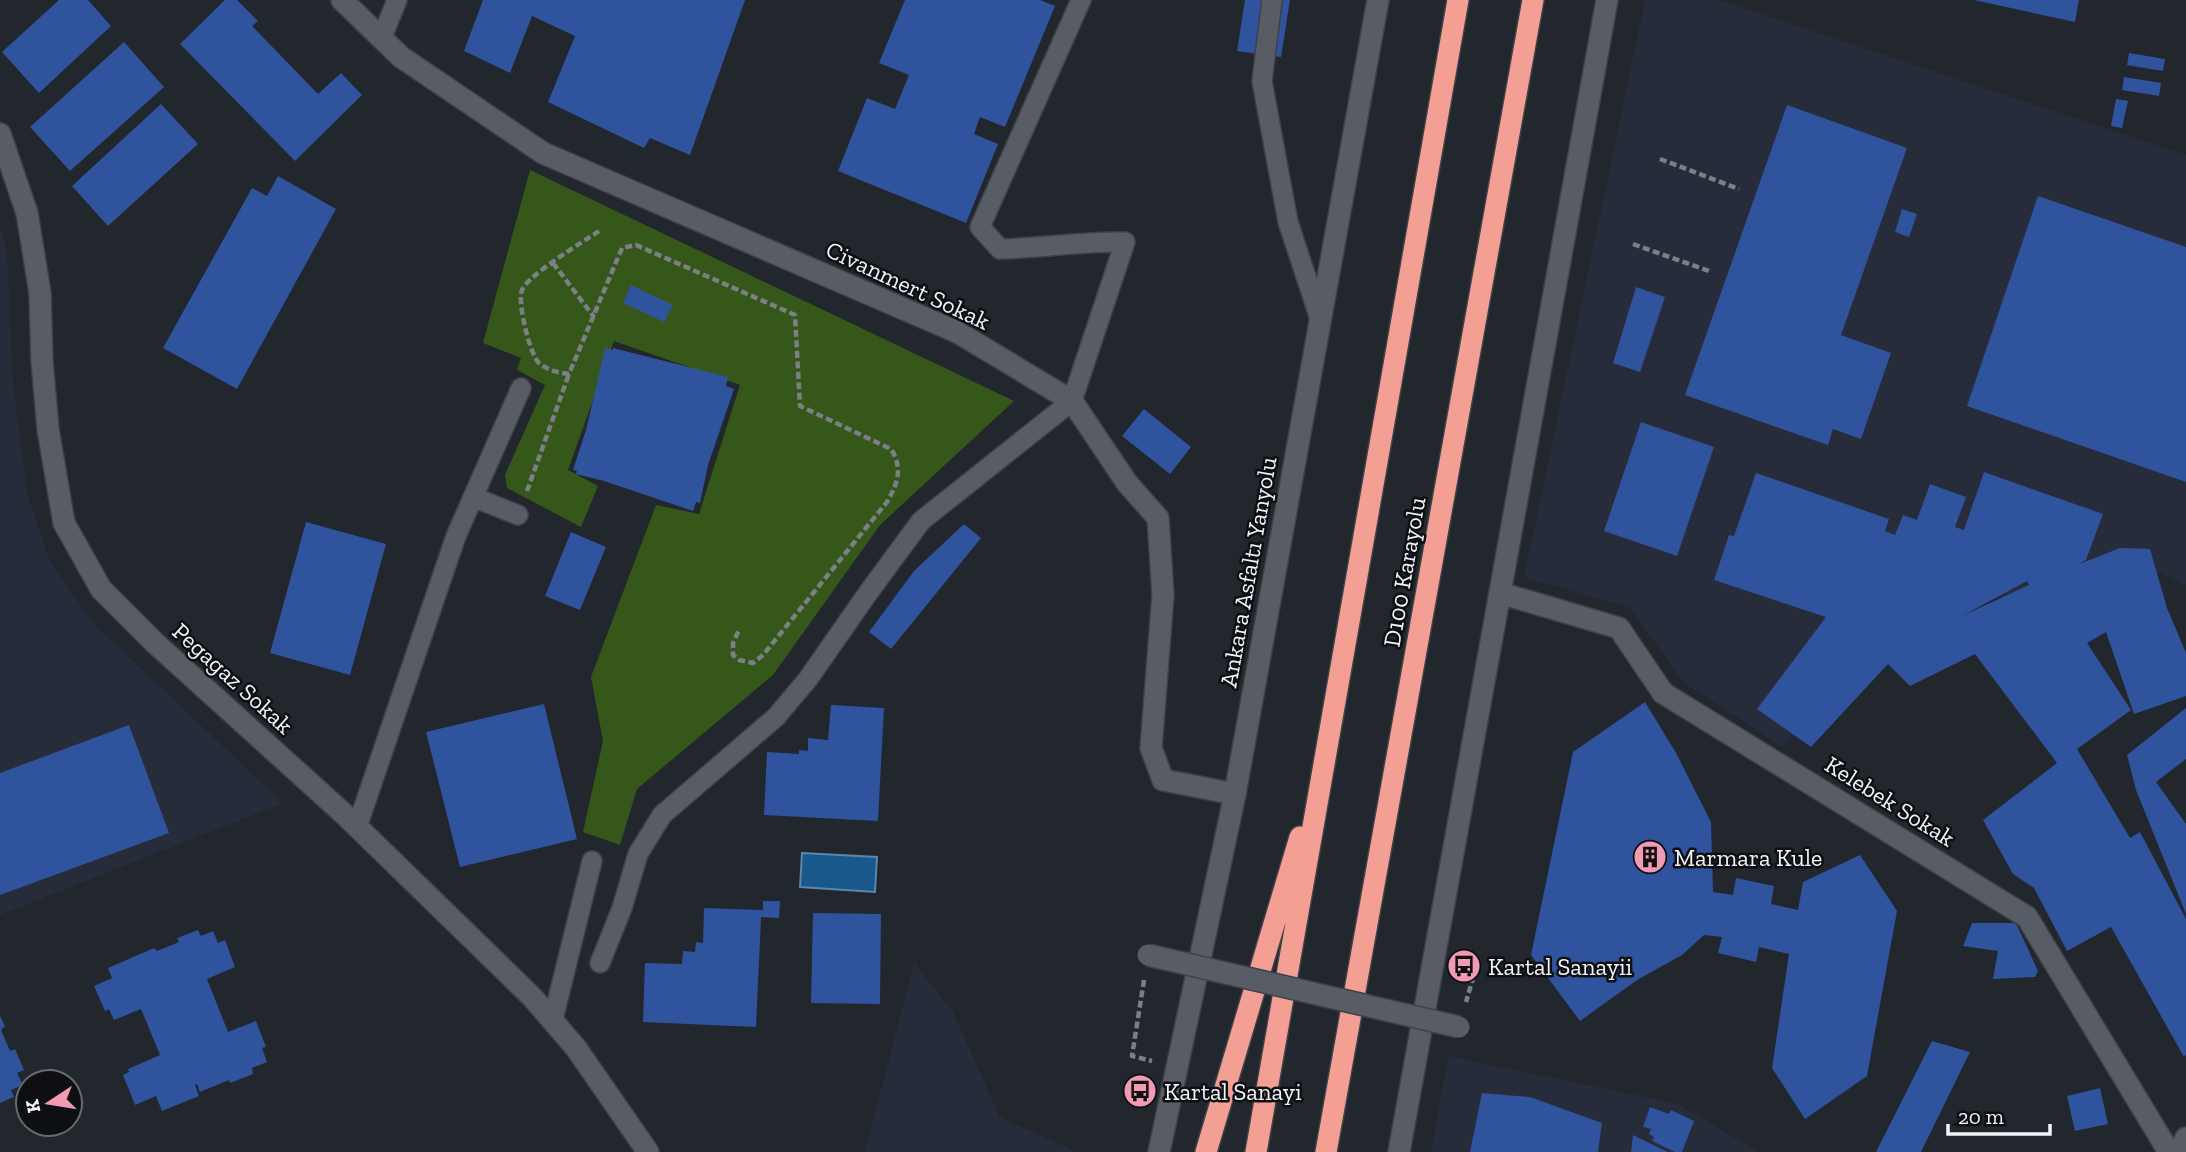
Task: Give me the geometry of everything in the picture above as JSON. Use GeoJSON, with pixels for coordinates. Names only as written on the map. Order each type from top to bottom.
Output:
{"type":"FeatureCollection","features":[{"type":"Feature","properties":{"kind":"highway","name":"D100 Karayolu"},"geometry":{"type":"LineString","coordinates":[[1256,1152],[1458,0]]}},
{"type":"Feature","properties":{"kind":"highway","name":"D100 Karayolu"},"geometry":{"type":"LineString","coordinates":[[1326,1152],[1533,0]]}},
{"type":"Feature","properties":{"kind":"highway"},"geometry":{"type":"LineString","coordinates":[[1206,1152],[1330,738]]}},
{"type":"Feature","properties":{"kind":"street","name":"Civanmert Sokak"},"geometry":{"type":"LineString","coordinates":[[342,0],[401,57],[543,153],[957,332],[1072,401],[1128,483],[1158,518],[1163,595],[1151,748],[1163,780],[1235,793]]}},
{"type":"Feature","properties":{"kind":"street","name":"Ankara Asfaltı Yanyolu"},"geometry":{"type":"LineString","coordinates":[[1159,1152],[1235,793],[1378,0]]}},
{"type":"Feature","properties":{"kind":"street"},"geometry":{"type":"LineString","coordinates":[[1399,1152],[1607,0]]}},
{"type":"Feature","properties":{"kind":"street","name":"Pegagaz Sokak"},"geometry":{"type":"LineString","coordinates":[[0,134],[27,213],[40,293],[48,429],[64,523],[101,589],[155,643],[357,827],[553,1019],[648,1152]]}},
{"type":"Feature","properties":{"kind":"street","name":"Kelebek Sokak"},"geometry":{"type":"LineString","coordinates":[[1500,593],[1619,628],[1663,693],[2027,917],[2169,1152]]}},
{"type":"Feature","properties":{"kind":"street"},"geometry":{"type":"LineString","coordinates":[[1148,955],[1460,1027]]}},
{"type":"Feature","properties":{"kind":"street"},"geometry":{"type":"LineString","coordinates":[[2180,1152],[2186,1138]]}},
{"type":"Feature","properties":{"kind":"lane"},"geometry":{"type":"LineString","coordinates":[[382,37],[397,0]]}},
{"type":"Feature","properties":{"kind":"lane"},"geometry":{"type":"LineString","coordinates":[[600,963],[622,908],[638,854],[662,815],[776,717],[808,679],[921,521],[1072,401],[1125,242],[1000,249],[980,227],[1082,0]]}},
{"type":"Feature","properties":{"kind":"lane"},"geometry":{"type":"LineString","coordinates":[[1272,0],[1262,81],[1288,222],[1321,319]]}},
{"type":"Feature","properties":{"kind":"lane"},"geometry":{"type":"LineString","coordinates":[[357,827],[456,536],[521,388]]}},
{"type":"Feature","properties":{"kind":"lane"},"geometry":{"type":"LineString","coordinates":[[473,497],[518,515]]}},
{"type":"Feature","properties":{"kind":"lane"},"geometry":{"type":"LineString","coordinates":[[553,1019],[592,861]]}},
{"type":"Feature","properties":{"kind":"path"},"geometry":{"type":"LineString","coordinates":[[1660,159],[1739,189]]}},
{"type":"Feature","properties":{"kind":"path"},"geometry":{"type":"LineString","coordinates":[[569,374],[540,364],[533,356],[520,302],[521,291],[553,262],[599,231]]}},
{"type":"Feature","properties":{"kind":"path"},"geometry":{"type":"LineString","coordinates":[[1633,244],[1712,272]]}},
{"type":"Feature","properties":{"kind":"path"},"geometry":{"type":"LineString","coordinates":[[518,515],[569,374],[622,248],[636,245],[795,314],[800,406],[891,449],[896,457],[899,478],[887,502],[754,663],[739,660],[733,655],[733,643],[739,630]]}},
{"type":"Feature","properties":{"kind":"path"},"geometry":{"type":"LineString","coordinates":[[553,262],[594,317]]}},
{"type":"Feature","properties":{"kind":"path"},"geometry":{"type":"LineString","coordinates":[[1132,1056],[1148,955]]}},
{"type":"Feature","properties":{"kind":"path"},"geometry":{"type":"LineString","coordinates":[[1460,1027],[1476,968],[1465,964],[1461,976]]}},
{"type":"Feature","properties":{"kind":"shaded area"},"geometry":{"type":"Polygon","coordinates":[[[1645,0],[1720,0],[2186,155],[2186,585],[2120,554],[1892,636],[1782,747],[1684,683],[1630,608],[1524,577],[1645,0]]]}},
{"type":"Feature","properties":{"kind":"shaded area"},"geometry":{"type":"Polygon","coordinates":[[[0,228],[7,249],[13,383],[27,493],[49,559],[93,623],[283,803],[0,915],[0,228]]]}},
{"type":"Feature","properties":{"kind":"shaded area"},"geometry":{"type":"Polygon","coordinates":[[[914,962],[953,1012],[1000,1117],[1077,1152],[865,1152],[914,962]]]}},
{"type":"Feature","properties":{"kind":"shaded area"},"geometry":{"type":"Polygon","coordinates":[[[1448,1056],[1679,1104],[1758,1152],[1431,1152],[1448,1056]]]}},
{"type":"Feature","properties":{"kind":"green space"},"geometry":{"type":"Polygon","coordinates":[[[530,170],[1014,401],[880,525],[773,675],[637,789],[620,845],[583,832],[603,741],[591,677],[656,505],[699,514],[740,385],[614,341],[568,470],[598,486],[581,527],[507,488],[505,475],[545,385],[517,370],[521,358],[483,343],[530,170]]]}},
{"type":"Feature","properties":{"kind":"water"},"geometry":{"type":"Polygon","coordinates":[[[802,853],[877,857],[875,892],[800,887],[802,853]]]}},
{"type":"Feature","properties":{"kind":"building"},"geometry":{"type":"Polygon","coordinates":[[[59,0],[88,0],[111,26],[39,93],[2,52],[59,0]]]}},
{"type":"Feature","properties":{"kind":"building"},"geometry":{"type":"Polygon","coordinates":[[[225,0],[237,0],[258,21],[252,26],[318,94],[341,73],[362,95],[295,161],[180,44],[225,0]]]}},
{"type":"Feature","properties":{"kind":"building"},"geometry":{"type":"Polygon","coordinates":[[[483,0],[745,0],[690,155],[650,138],[644,148],[548,102],[575,36],[532,16],[510,73],[464,51],[483,0]]]}},
{"type":"Feature","properties":{"kind":"building"},"geometry":{"type":"Polygon","coordinates":[[[905,0],[1040,0],[1055,6],[1005,127],[980,117],[974,134],[998,144],[966,223],[838,171],[867,98],[895,109],[909,75],[879,63],[905,0]]]}},
{"type":"Feature","properties":{"kind":"building"},"geometry":{"type":"Polygon","coordinates":[[[1245,0],[1290,0],[1281,57],[1237,51],[1245,0]]]}},
{"type":"Feature","properties":{"kind":"building"},"geometry":{"type":"Polygon","coordinates":[[[1974,0],[2079,0],[2075,22],[1974,0]]]}},
{"type":"Feature","properties":{"kind":"building"},"geometry":{"type":"Polygon","coordinates":[[[124,42],[164,87],[70,171],[30,127],[124,42]]]}},
{"type":"Feature","properties":{"kind":"building"},"geometry":{"type":"Polygon","coordinates":[[[2129,53],[2165,59],[2163,71],[2127,65],[2129,53]]]}},
{"type":"Feature","properties":{"kind":"building"},"geometry":{"type":"Polygon","coordinates":[[[2124,77],[2161,83],[2159,96],[2122,90],[2124,77]]]}},
{"type":"Feature","properties":{"kind":"building"},"geometry":{"type":"Polygon","coordinates":[[[2116,99],[2128,101],[2122,128],[2111,126],[2116,99]]]}},
{"type":"Feature","properties":{"kind":"building"},"geometry":{"type":"Polygon","coordinates":[[[161,104],[198,144],[108,226],[72,186],[161,104]]]}},
{"type":"Feature","properties":{"kind":"building"},"geometry":{"type":"Polygon","coordinates":[[[1787,105],[1907,148],[1841,335],[1891,353],[1861,439],[1833,429],[1828,445],[1685,395],[1787,105]]]}},
{"type":"Feature","properties":{"kind":"building"},"geometry":{"type":"Polygon","coordinates":[[[278,176],[336,209],[237,389],[163,348],[252,188],[267,196],[278,176]]]}},
{"type":"Feature","properties":{"kind":"building"},"geometry":{"type":"Polygon","coordinates":[[[2038,196],[2186,247],[2186,482],[1967,406],[2038,196]]]}},
{"type":"Feature","properties":{"kind":"building"},"geometry":{"type":"Polygon","coordinates":[[[1902,209],[1917,214],[1909,237],[1895,232],[1902,209]]]}},
{"type":"Feature","properties":{"kind":"building"},"geometry":{"type":"Polygon","coordinates":[[[631,285],[673,305],[664,322],[623,303],[631,285]]]}},
{"type":"Feature","properties":{"kind":"building"},"geometry":{"type":"Polygon","coordinates":[[[1636,287],[1665,297],[1640,372],[1613,363],[1636,287]]]}},
{"type":"Feature","properties":{"kind":"building"},"geometry":{"type":"Polygon","coordinates":[[[605,348],[728,377],[726,386],[734,389],[708,465],[700,503],[696,502],[693,511],[576,474],[577,471],[573,470],[586,430],[605,348]]]}},
{"type":"Feature","properties":{"kind":"building"},"geometry":{"type":"Polygon","coordinates":[[[1144,409],[1191,447],[1170,474],[1122,436],[1144,409]]]}},
{"type":"Feature","properties":{"kind":"building"},"geometry":{"type":"Polygon","coordinates":[[[1641,422],[1714,447],[1677,556],[1604,531],[1641,422]]]}},
{"type":"Feature","properties":{"kind":"building"},"geometry":{"type":"Polygon","coordinates":[[[1984,472],[2103,514],[2086,560],[2077,565],[2120,548],[2150,549],[2167,608],[2186,653],[2186,696],[2134,714],[2106,632],[2087,643],[2131,710],[2077,749],[2130,838],[2140,832],[2186,919],[2184,1057],[2111,927],[2067,951],[2034,888],[2013,874],[1983,820],[2057,763],[1975,654],[1910,686],[1888,664],[1811,747],[1757,709],[1826,617],[1714,580],[1729,535],[1734,536],[1756,473],[1889,519],[1885,531],[1895,535],[1903,515],[1917,520],[1930,484],[1966,497],[1955,527],[1964,530],[1984,472]],[[2027,581],[1962,616],[2029,585],[2027,581]]]}},
{"type":"Feature","properties":{"kind":"building"},"geometry":{"type":"Polygon","coordinates":[[[306,522],[386,544],[350,675],[270,653],[306,522]]]}},
{"type":"Feature","properties":{"kind":"building"},"geometry":{"type":"Polygon","coordinates":[[[964,524],[981,538],[891,649],[869,632],[914,571],[964,524]]]}},
{"type":"Feature","properties":{"kind":"building"},"geometry":{"type":"Polygon","coordinates":[[[571,532],[606,547],[580,610],[545,596],[571,532]]]}},
{"type":"Feature","properties":{"kind":"building"},"geometry":{"type":"Polygon","coordinates":[[[1645,702],[1676,753],[1711,822],[1713,892],[1733,895],[1736,878],[1774,886],[1771,904],[1798,910],[1803,882],[1860,855],[1897,911],[1867,1076],[1805,1119],[1772,1068],[1789,954],[1759,947],[1756,962],[1718,953],[1722,937],[1704,935],[1682,955],[1637,980],[1580,1021],[1531,955],[1573,752],[1645,702]]]}},
{"type":"Feature","properties":{"kind":"building"},"geometry":{"type":"Polygon","coordinates":[[[544,704],[577,839],[460,867],[426,732],[544,704]]]}},
{"type":"Feature","properties":{"kind":"building"},"geometry":{"type":"Polygon","coordinates":[[[831,705],[884,708],[878,821],[764,815],[767,752],[799,754],[799,750],[808,751],[808,738],[828,740],[831,705]]]}},
{"type":"Feature","properties":{"kind":"building"},"geometry":{"type":"Polygon","coordinates":[[[2186,708],[2186,759],[2156,782],[2186,824],[2186,914],[2136,790],[2127,755],[2186,708]]]}},
{"type":"Feature","properties":{"kind":"building"},"geometry":{"type":"Polygon","coordinates":[[[129,725],[169,833],[0,895],[0,773],[129,725]]]}},
{"type":"Feature","properties":{"kind":"building"},"geometry":{"type":"Polygon","coordinates":[[[763,901],[780,901],[779,918],[761,917],[756,1027],[643,1022],[645,963],[682,964],[683,951],[695,952],[696,942],[703,943],[704,908],[763,910],[763,901]]]}},
{"type":"Feature","properties":{"kind":"building"},"geometry":{"type":"Polygon","coordinates":[[[813,913],[881,914],[880,1004],[811,1003],[813,913]]]}},
{"type":"Feature","properties":{"kind":"building"},"geometry":{"type":"Polygon","coordinates":[[[1972,923],[2016,923],[2038,971],[2035,977],[1993,979],[1998,951],[1963,946],[1972,923]]]}},
{"type":"Feature","properties":{"kind":"building"},"geometry":{"type":"Polygon","coordinates":[[[198,930],[201,936],[213,931],[218,943],[225,940],[235,967],[207,979],[228,1032],[256,1021],[266,1047],[262,1048],[267,1062],[252,1068],[253,1074],[230,1083],[229,1080],[200,1092],[197,1084],[195,1085],[199,1096],[162,1111],[156,1096],[135,1105],[123,1075],[129,1072],[128,1069],[160,1055],[141,1009],[114,1020],[109,1009],[105,1011],[94,986],[112,978],[108,968],[154,948],[157,951],[179,942],[177,938],[198,930]]]}},
{"type":"Feature","properties":{"kind":"building"},"geometry":{"type":"Polygon","coordinates":[[[0,1016],[5,1026],[1,1030],[10,1051],[15,1049],[23,1068],[14,1068],[14,1089],[11,1090],[14,1097],[0,1103],[0,1016]]]}},
{"type":"Feature","properties":{"kind":"building"},"geometry":{"type":"Polygon","coordinates":[[[1932,1041],[1970,1052],[1921,1152],[1876,1152],[1932,1041]]]}},
{"type":"Feature","properties":{"kind":"building"},"geometry":{"type":"Polygon","coordinates":[[[2100,1088],[2108,1124],[2075,1131],[2067,1096],[2100,1088]]]}},
{"type":"Feature","properties":{"kind":"building"},"geometry":{"type":"Polygon","coordinates":[[[1482,1093],[1530,1097],[1602,1123],[1598,1152],[1470,1152],[1482,1093]]]}},
{"type":"Feature","properties":{"kind":"building"},"geometry":{"type":"Polygon","coordinates":[[[1650,1107],[1669,1114],[1671,1110],[1694,1121],[1682,1152],[1675,1152],[1652,1141],[1654,1137],[1649,1134],[1651,1129],[1643,1127],[1650,1107]]]}},
{"type":"Feature","properties":{"kind":"building"},"geometry":{"type":"Polygon","coordinates":[[[1633,1135],[1668,1152],[1631,1152],[1633,1135]]]}},
{"type":"Feature","properties":{"kind":"place","name":"Marmara Kule"},"geometry":{"type":"Point","coordinates":[1650,857]}},
{"type":"Feature","properties":{"kind":"place","name":"Kartal Sanayii"},"geometry":{"type":"Point","coordinates":[1464,966]}},
{"type":"Feature","properties":{"kind":"place","name":"Kartal Sanayi"},"geometry":{"type":"Point","coordinates":[1140,1091]}}]}
